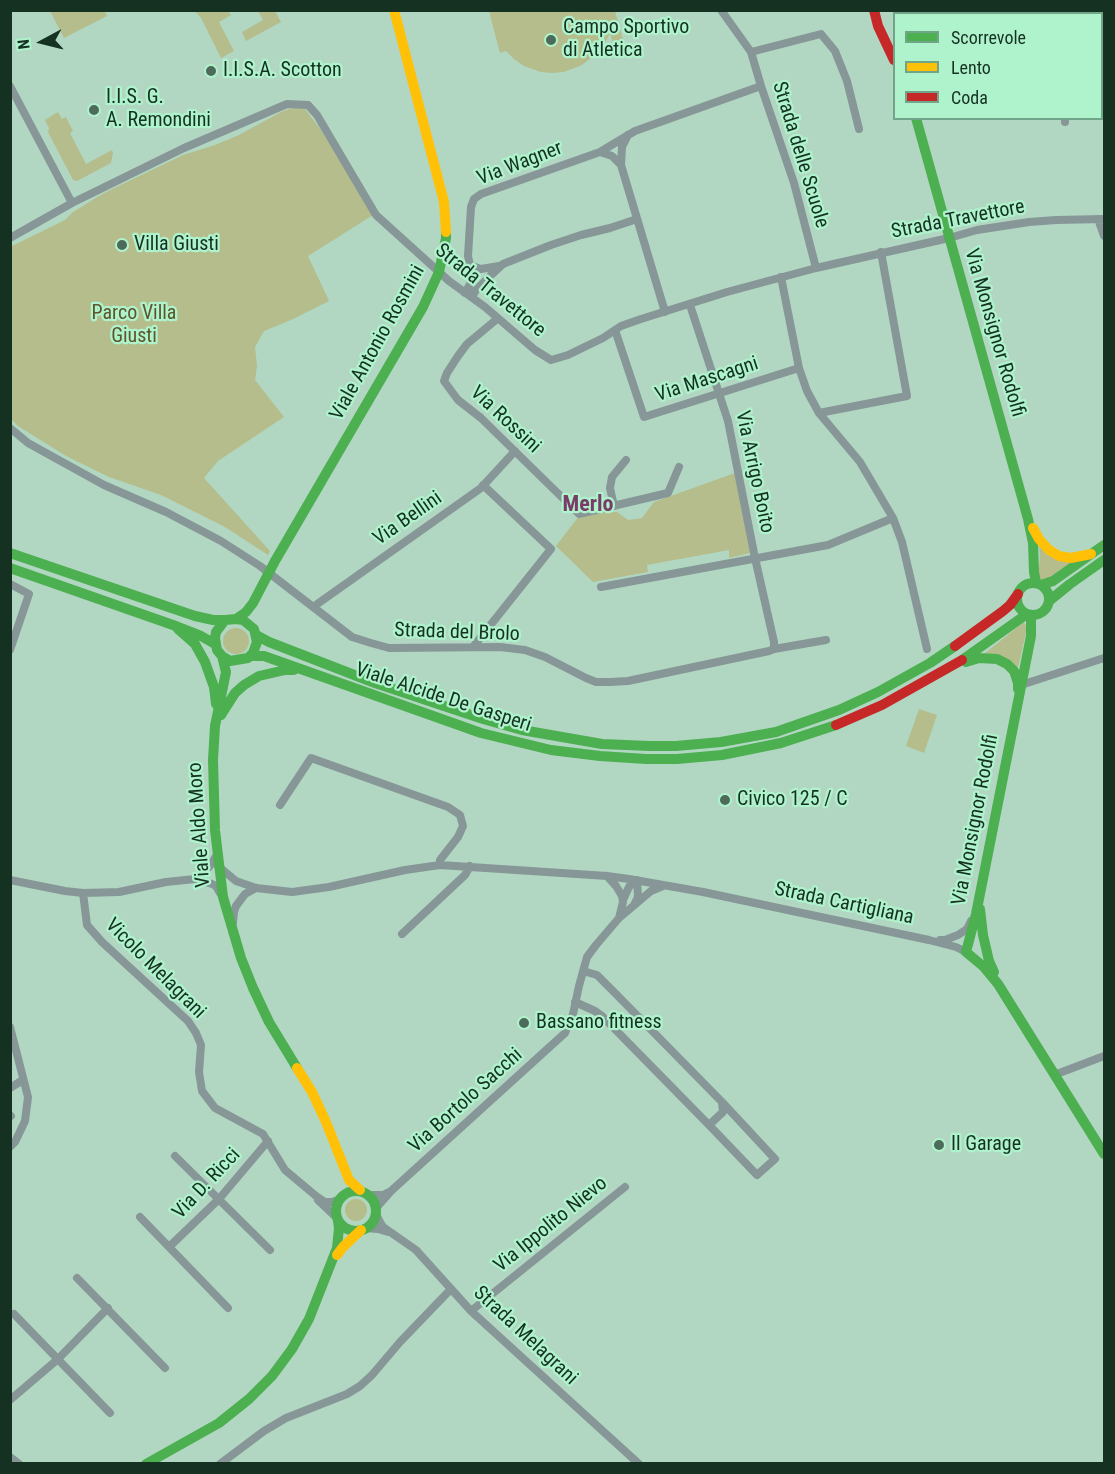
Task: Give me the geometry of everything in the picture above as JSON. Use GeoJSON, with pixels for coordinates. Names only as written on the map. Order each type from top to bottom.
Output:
{"type":"FeatureCollection","features":[{"type":"Feature","properties":{"kind":"main road","name":"Viale Antonio Rosmini"},"geometry":{"type":"LineString","coordinates":[[230,620],[246,612],[253,603],[423,307],[439,272],[446,238],[444,202],[394,10]]}},
{"type":"Feature","properties":{"kind":"main road"},"geometry":{"type":"LineString","coordinates":[[868,10],[878,26]]}},
{"type":"Feature","properties":{"kind":"main road"},"geometry":{"type":"LineString","coordinates":[[874,10],[878,26],[893,58]]}},
{"type":"Feature","properties":{"kind":"main road","name":"Via Monsignor Rodolfi"},"geometry":{"type":"LineString","coordinates":[[917,120],[1028,519],[1033,543],[1034,572],[1038,584]]}},
{"type":"Feature","properties":{"kind":"main road"},"geometry":{"type":"LineString","coordinates":[[1028,519],[1049,550],[1059,556],[1071,558],[1091,554]]}},
{"type":"Feature","properties":{"kind":"main road"},"geometry":{"type":"LineString","coordinates":[[1034,614],[1023,612],[1018,604],[1021,590],[1028,584],[1046,584],[1053,581],[1104,545]]}},
{"type":"Feature","properties":{"kind":"main road","name":"Viale Alcide De Gasperi"},"geometry":{"type":"LineString","coordinates":[[10,553],[195,616],[213,620],[243,620],[269,642],[375,683],[522,730],[602,744],[676,746],[721,742],[776,732],[839,710],[878,692],[968,638],[1003,611],[1021,590]]}},
{"type":"Feature","properties":{"kind":"main road","name":"Via Monsignor Rodolfi"},"geometry":{"type":"LineString","coordinates":[[1021,590],[1034,559]]}},
{"type":"Feature","properties":{"kind":"main road","name":"Viale Alcide De Gasperi"},"geometry":{"type":"LineString","coordinates":[[222,656],[230,661],[264,656],[481,733],[551,750],[646,759],[722,755],[781,743],[841,723],[882,705],[955,665],[1034,614],[1046,609],[1049,601],[1104,560]]}},
{"type":"Feature","properties":{"kind":"main road"},"geometry":{"type":"LineString","coordinates":[[10,568],[173,624],[215,644]]}},
{"type":"Feature","properties":{"kind":"main road"},"geometry":{"type":"LineString","coordinates":[[1038,584],[1048,592],[1049,601]]}},
{"type":"Feature","properties":{"kind":"main road"},"geometry":{"type":"LineString","coordinates":[[246,658],[256,648],[252,620],[253,603]]}},
{"type":"Feature","properties":{"kind":"main road","name":"Via Monsignor Rodolfi"},"geometry":{"type":"LineString","coordinates":[[966,952],[976,914],[1034,614]]}},
{"type":"Feature","properties":{"kind":"main road"},"geometry":{"type":"LineString","coordinates":[[222,656],[215,644],[216,633],[230,620]]}},
{"type":"Feature","properties":{"kind":"main road"},"geometry":{"type":"LineString","coordinates":[[173,624],[195,644],[205,662],[214,687],[217,713]]}},
{"type":"Feature","properties":{"kind":"main road","name":"Viale Aldo Moro"},"geometry":{"type":"LineString","coordinates":[[222,656],[226,672],[215,726],[213,792],[217,860],[223,897],[241,957],[269,1022],[312,1092],[349,1180],[375,1203],[376,1211],[373,1222],[343,1247],[332,1263]]}},
{"type":"Feature","properties":{"kind":"main road","name":"Viale Aldo Moro"},"geometry":{"type":"LineString","coordinates":[[224,684],[229,674],[246,658]]}},
{"type":"Feature","properties":{"kind":"main road","name":"Via Monsignor Rodolfi"},"geometry":{"type":"LineString","coordinates":[[955,665],[979,658],[997,658],[1014,671],[1019,690]]}},
{"type":"Feature","properties":{"kind":"main road"},"geometry":{"type":"LineString","coordinates":[[215,726],[227,704],[244,685],[259,676],[277,671],[301,670]]}},
{"type":"Feature","properties":{"kind":"main road"},"geometry":{"type":"LineString","coordinates":[[979,899],[983,935],[989,961],[998,984]]}},
{"type":"Feature","properties":{"kind":"main road","name":"Strada Cartigliana"},"geometry":{"type":"LineString","coordinates":[[966,952],[984,967],[998,984],[1104,1154]]}},
{"type":"Feature","properties":{"kind":"main road","name":"Viale Aldo Moro"},"geometry":{"type":"LineString","coordinates":[[146,1464],[219,1423],[249,1399],[272,1376],[292,1348],[309,1319],[338,1242],[336,1206],[340,1198],[338,1154]]}},
{"type":"Feature","properties":{"kind":"main road"},"geometry":{"type":"LineString","coordinates":[[340,1198],[354,1190],[365,1193]]}},
{"type":"Feature","properties":{"kind":"main road"},"geometry":{"type":"LineString","coordinates":[[337,1220],[345,1228],[355,1231],[363,1229]]}},
{"type":"Feature","properties":{"kind":"street","name":"Strada delle Scuole"},"geometry":{"type":"LineString","coordinates":[[723,11],[751,51],[794,183],[816,268]]}},
{"type":"Feature","properties":{"kind":"street"},"geometry":{"type":"LineString","coordinates":[[751,51],[821,34],[835,51],[847,81],[860,129]]}},
{"type":"Feature","properties":{"kind":"street"},"geometry":{"type":"LineString","coordinates":[[10,86],[72,203]]}},
{"type":"Feature","properties":{"kind":"street","name":"Via Wagner"},"geometry":{"type":"LineString","coordinates":[[469,295],[473,279],[468,256],[471,207],[474,200],[481,194],[600,152],[628,134],[761,87]]}},
{"type":"Feature","properties":{"kind":"street","name":"Strada Travettore"},"geometry":{"type":"LineString","coordinates":[[10,238],[72,203],[184,148],[287,104],[308,105],[317,115],[376,215],[439,272],[535,350],[551,360],[568,355],[621,326],[641,319],[727,292],[816,268],[977,230],[1029,222],[1101,219]]}},
{"type":"Feature","properties":{"kind":"street"},"geometry":{"type":"LineString","coordinates":[[628,134],[622,147],[621,165],[665,312]]}},
{"type":"Feature","properties":{"kind":"street"},"geometry":{"type":"LineString","coordinates":[[600,152],[612,156],[621,165]]}},
{"type":"Feature","properties":{"kind":"street"},"geometry":{"type":"LineString","coordinates":[[469,265],[481,269],[490,268],[581,235],[637,219]]}},
{"type":"Feature","properties":{"kind":"street"},"geometry":{"type":"LineString","coordinates":[[1101,219],[1104,236]]}},
{"type":"Feature","properties":{"kind":"street"},"geometry":{"type":"LineString","coordinates":[[819,413],[907,396],[881,252]]}},
{"type":"Feature","properties":{"kind":"street"},"geometry":{"type":"LineString","coordinates":[[469,295],[503,264]]}},
{"type":"Feature","properties":{"kind":"street"},"geometry":{"type":"LineString","coordinates":[[782,277],[799,368],[807,391],[819,413],[860,462],[893,518],[902,542],[927,649]]}},
{"type":"Feature","properties":{"kind":"street","name":"Via Arrigo Boito"},"geometry":{"type":"LineString","coordinates":[[690,305],[728,421],[774,649]]}},
{"type":"Feature","properties":{"kind":"street","name":"Via Rossini"},"geometry":{"type":"LineString","coordinates":[[497,319],[467,344],[444,381],[458,400],[481,418],[579,514],[668,493],[679,467]]}},
{"type":"Feature","properties":{"kind":"street","name":"Via Mascagni"},"geometry":{"type":"LineString","coordinates":[[615,330],[644,417],[799,368]]}},
{"type":"Feature","properties":{"kind":"street","name":"Strada del Brolo"},"geometry":{"type":"LineString","coordinates":[[10,428],[28,443],[88,477],[166,512],[245,555],[352,638],[371,644],[389,648],[500,647],[525,650],[545,657],[596,682],[621,681],[826,640]]}},
{"type":"Feature","properties":{"kind":"street","name":"Via Bellini"},"geometry":{"type":"LineString","coordinates":[[313,607],[483,485],[515,451]]}},
{"type":"Feature","properties":{"kind":"street"},"geometry":{"type":"LineString","coordinates":[[614,506],[610,488],[612,477],[626,460]]}},
{"type":"Feature","properties":{"kind":"street"},"geometry":{"type":"LineString","coordinates":[[473,647],[551,549],[483,485]]}},
{"type":"Feature","properties":{"kind":"street"},"geometry":{"type":"LineString","coordinates":[[601,587],[828,545],[893,518]]}},
{"type":"Feature","properties":{"kind":"street"},"geometry":{"type":"LineString","coordinates":[[10,584],[29,594],[10,650]]}},
{"type":"Feature","properties":{"kind":"street"},"geometry":{"type":"LineString","coordinates":[[1019,690],[1104,658]]}},
{"type":"Feature","properties":{"kind":"street"},"geometry":{"type":"LineString","coordinates":[[280,805],[311,758],[448,807],[460,815],[463,826],[458,837],[440,860],[440,865]]}},
{"type":"Feature","properties":{"kind":"street"},"geometry":{"type":"LineString","coordinates":[[195,879],[217,860]]}},
{"type":"Feature","properties":{"kind":"street","name":"Strada Cartigliana"},"geometry":{"type":"LineString","coordinates":[[217,860],[236,881],[256,888],[292,892],[310,891],[405,870],[440,865],[607,876],[665,885],[929,940],[966,952]]}},
{"type":"Feature","properties":{"kind":"street"},"geometry":{"type":"LineString","coordinates":[[402,934],[465,874],[470,866]]}},
{"type":"Feature","properties":{"kind":"street"},"geometry":{"type":"LineString","coordinates":[[607,876],[616,886],[623,902]]}},
{"type":"Feature","properties":{"kind":"street"},"geometry":{"type":"LineString","coordinates":[[10,880],[83,893],[119,892],[166,882],[195,879],[216,886],[223,897]]}},
{"type":"Feature","properties":{"kind":"street"},"geometry":{"type":"LineString","coordinates":[[634,906],[638,897],[635,880]]}},
{"type":"Feature","properties":{"kind":"street","name":"Via Bortolo Sacchi"},"geometry":{"type":"LineString","coordinates":[[619,918],[624,896],[635,880]]}},
{"type":"Feature","properties":{"kind":"street","name":"Via Bortolo Sacchi"},"geometry":{"type":"LineString","coordinates":[[376,1211],[391,1191],[565,1034],[591,951],[619,918],[651,891],[665,885]]}},
{"type":"Feature","properties":{"kind":"street"},"geometry":{"type":"LineString","coordinates":[[232,927],[236,906],[246,894],[256,888]]}},
{"type":"Feature","properties":{"kind":"street","name":"Vicolo Melagrani"},"geometry":{"type":"LineString","coordinates":[[83,893],[87,925],[102,942],[188,1022],[196,1033],[201,1045],[199,1072],[202,1091],[215,1108],[263,1134],[285,1170],[316,1196],[325,1202],[332,1202],[340,1198]]}},
{"type":"Feature","properties":{"kind":"street"},"geometry":{"type":"LineString","coordinates":[[929,940],[945,940],[958,935],[967,928],[976,914]]}},
{"type":"Feature","properties":{"kind":"street"},"geometry":{"type":"LineString","coordinates":[[575,1002],[602,1016],[757,1175],[775,1159],[597,975],[583,971]]}},
{"type":"Feature","properties":{"kind":"street"},"geometry":{"type":"LineString","coordinates":[[10,1027],[28,1097],[25,1122],[10,1147]]}},
{"type":"Feature","properties":{"kind":"street"},"geometry":{"type":"LineString","coordinates":[[1055,1074],[1104,1056]]}},
{"type":"Feature","properties":{"kind":"street"},"geometry":{"type":"LineString","coordinates":[[10,1088],[23,1080]]}},
{"type":"Feature","properties":{"kind":"street"},"geometry":{"type":"LineString","coordinates":[[709,1125],[723,1112],[722,1102]]}},
{"type":"Feature","properties":{"kind":"street","name":"Via D. Ricci"},"geometry":{"type":"LineString","coordinates":[[169,1247],[219,1199],[268,1142]]}},
{"type":"Feature","properties":{"kind":"street"},"geometry":{"type":"LineString","coordinates":[[175,1156],[270,1250]]}},
{"type":"Feature","properties":{"kind":"street","name":"Via Ippolito Nievo"},"geometry":{"type":"LineString","coordinates":[[471,1311],[624,1187]]}},
{"type":"Feature","properties":{"kind":"street"},"geometry":{"type":"LineString","coordinates":[[365,1193],[383,1195],[391,1191]]}},
{"type":"Feature","properties":{"kind":"street","name":"Vicolo Melagrani"},"geometry":{"type":"LineString","coordinates":[[316,1196],[337,1220]]}},
{"type":"Feature","properties":{"kind":"street","name":"Strada Melagrani"},"geometry":{"type":"LineString","coordinates":[[376,1211],[380,1222],[416,1250],[471,1311],[639,1464]]}},
{"type":"Feature","properties":{"kind":"street"},"geometry":{"type":"LineString","coordinates":[[140,1217],[228,1308]]}},
{"type":"Feature","properties":{"kind":"street","name":"Strada Melagrani"},"geometry":{"type":"LineString","coordinates":[[363,1229],[391,1232]]}},
{"type":"Feature","properties":{"kind":"street"},"geometry":{"type":"LineString","coordinates":[[77,1278],[165,1368]]}},
{"type":"Feature","properties":{"kind":"street"},"geometry":{"type":"LineString","coordinates":[[220,1464],[285,1418],[347,1394],[360,1386],[451,1289]]}},
{"type":"Feature","properties":{"kind":"street"},"geometry":{"type":"LineString","coordinates":[[10,1400],[58,1359],[108,1308]]}},
{"type":"Feature","properties":{"kind":"street"},"geometry":{"type":"LineString","coordinates":[[14,1314],[110,1413]]}},
{"type":"Feature","properties":{"kind":"street"},"geometry":{"type":"LineString","coordinates":[[10,1457],[19,1464]]}},
{"type":"Feature","properties":{"kind":"green space"},"geometry":{"type":"Polygon","coordinates":[[[50,11],[105,11],[107,16],[64,38],[50,11]]]}},
{"type":"Feature","properties":{"kind":"green space"},"geometry":{"type":"Polygon","coordinates":[[[195,11],[228,11],[231,15],[219,22],[234,51],[221,58],[201,18],[195,11]]]}},
{"type":"Feature","properties":{"kind":"green space"},"geometry":{"type":"Polygon","coordinates":[[[258,11],[275,11],[281,22],[246,41],[242,32],[263,20],[258,11]]]}},
{"type":"Feature","properties":{"kind":"green space","name":"Campo Sportivo di Atletica"},"geometry":{"type":"Polygon","coordinates":[[[489,11],[615,11],[624,43],[614,46],[610,33],[597,53],[582,65],[564,72],[541,72],[524,66],[506,51],[500,53],[489,11]]]}},
{"type":"Feature","properties":{"kind":"green space","name":"Parco Villa Giusti"},"geometry":{"type":"Polygon","coordinates":[[[294,107],[305,109],[321,130],[373,215],[308,256],[329,301],[264,331],[255,347],[257,366],[255,380],[284,417],[218,461],[204,478],[270,551],[268,555],[225,527],[161,495],[109,477],[66,456],[18,426],[11,419],[10,247],[65,220],[73,212],[104,193],[183,155],[239,135],[294,107]]]}},
{"type":"Feature","properties":{"kind":"green space"},"geometry":{"type":"Polygon","coordinates":[[[58,112],[62,119],[66,117],[73,131],[70,133],[86,164],[112,150],[111,163],[77,181],[73,180],[48,132],[49,128],[45,120],[58,112]]]}},
{"type":"Feature","properties":{"kind":"green space"},"geometry":{"type":"Polygon","coordinates":[[[735,473],[750,553],[729,558],[729,550],[647,565],[648,572],[593,582],[556,546],[579,516],[617,512],[628,520],[642,518],[654,502],[735,473]]]}},
{"type":"Feature","properties":{"kind":"green space"},"geometry":{"type":"Polygon","coordinates":[[[1039,543],[1073,561],[1043,582],[1038,580],[1039,543]]]}},
{"type":"Feature","properties":{"kind":"green space"},"geometry":{"type":"Polygon","coordinates":[[[1024,622],[1026,633],[1017,672],[984,654],[1024,622]]]}},
{"type":"Feature","properties":{"kind":"green space"},"geometry":{"type":"Polygon","coordinates":[[[236,628],[245,632],[249,641],[245,650],[236,654],[227,650],[223,641],[227,632],[236,628]]]}},
{"type":"Feature","properties":{"kind":"green space"},"geometry":{"type":"Polygon","coordinates":[[[919,709],[937,715],[924,753],[906,746],[919,709]]]}},
{"type":"Feature","properties":{"kind":"green space"},"geometry":{"type":"Polygon","coordinates":[[[356,1199],[364,1202],[367,1210],[364,1218],[356,1221],[348,1218],[345,1210],[348,1202],[356,1199]]]}},
{"type":"Feature","properties":{"kind":"traffic: fast"},"geometry":{"type":"LineString","coordinates":[[917,120],[1028,519],[1033,543],[1036,583]]}},
{"type":"Feature","properties":{"kind":"traffic: fast"},"geometry":{"type":"LineString","coordinates":[[236,619],[253,603],[275,561],[423,307],[439,272],[446,232]]}},
{"type":"Feature","properties":{"kind":"traffic: fast"},"geometry":{"type":"LineString","coordinates":[[1041,585],[1053,581],[1104,545]]}},
{"type":"Feature","properties":{"kind":"traffic: fast"},"geometry":{"type":"LineString","coordinates":[[10,553],[195,616],[225,620]]}},
{"type":"Feature","properties":{"kind":"traffic: fast"},"geometry":{"type":"LineString","coordinates":[[1049,601],[1104,560]]}},
{"type":"Feature","properties":{"kind":"traffic: fast"},"geometry":{"type":"LineString","coordinates":[[10,568],[173,625],[215,644]]}},
{"type":"Feature","properties":{"kind":"traffic: fast"},"geometry":{"type":"LineString","coordinates":[[1033,583],[1044,588],[1049,599],[1044,610],[1033,615],[1022,610],[1017,599],[1022,588],[1033,583]]}},
{"type":"Feature","properties":{"kind":"traffic: fast"},"geometry":{"type":"LineString","coordinates":[[962,660],[1027,614]]}},
{"type":"Feature","properties":{"kind":"traffic: fast"},"geometry":{"type":"LineString","coordinates":[[1031,615],[1031,636],[976,914],[966,952],[984,967],[998,984],[1104,1154]]}},
{"type":"Feature","properties":{"kind":"traffic: fast"},"geometry":{"type":"LineString","coordinates":[[236,619],[243,620],[254,629],[257,642],[253,653],[248,658],[230,661],[217,650],[215,638],[216,632],[225,620],[236,619]]}},
{"type":"Feature","properties":{"kind":"traffic: fast"},"geometry":{"type":"LineString","coordinates":[[178,629],[195,644],[205,662],[214,687],[216,704]]}},
{"type":"Feature","properties":{"kind":"traffic: fast"},"geometry":{"type":"LineString","coordinates":[[256,635],[375,683],[483,719],[522,730],[602,744],[649,746],[721,742],[776,732],[839,710],[878,692],[955,646]]}},
{"type":"Feature","properties":{"kind":"traffic: fast"},"geometry":{"type":"LineString","coordinates":[[222,656],[226,672],[215,726],[213,760],[215,830],[223,897],[241,958],[253,988],[269,1022],[297,1068]]}},
{"type":"Feature","properties":{"kind":"traffic: fast"},"geometry":{"type":"LineString","coordinates":[[250,656],[264,656],[481,733],[551,750],[600,756],[677,759],[722,755],[781,743],[836,725]]}},
{"type":"Feature","properties":{"kind":"traffic: fast"},"geometry":{"type":"LineString","coordinates":[[966,662],[979,658],[997,659],[1007,664],[1014,671],[1018,689]]}},
{"type":"Feature","properties":{"kind":"traffic: fast"},"geometry":{"type":"LineString","coordinates":[[221,715],[235,693],[244,685],[259,676],[294,670]]}},
{"type":"Feature","properties":{"kind":"traffic: fast"},"geometry":{"type":"LineString","coordinates":[[980,909],[983,935],[994,972]]}},
{"type":"Feature","properties":{"kind":"traffic: fast"},"geometry":{"type":"LineString","coordinates":[[356,1191],[364,1192],[370,1197],[375,1203],[376,1211],[375,1219],[370,1225],[364,1230],[356,1231],[348,1230],[342,1225],[337,1219],[336,1211],[337,1203],[342,1197],[348,1192],[356,1191]]}},
{"type":"Feature","properties":{"kind":"traffic: fast"},"geometry":{"type":"LineString","coordinates":[[146,1464],[219,1423],[249,1399],[272,1376],[292,1349],[309,1319],[337,1248],[338,1221]]}},
{"type":"Feature","properties":{"kind":"traffic: slow"},"geometry":{"type":"LineString","coordinates":[[394,10],[444,202],[446,232]]}},
{"type":"Feature","properties":{"kind":"traffic: slow"},"geometry":{"type":"LineString","coordinates":[[1033,528],[1049,550],[1059,556],[1071,558],[1091,554]]}},
{"type":"Feature","properties":{"kind":"traffic: slow"},"geometry":{"type":"LineString","coordinates":[[297,1068],[312,1092],[326,1122],[349,1180],[360,1190]]}},
{"type":"Feature","properties":{"kind":"traffic: slow"},"geometry":{"type":"LineString","coordinates":[[337,1255],[361,1230]]}},
{"type":"Feature","properties":{"kind":"traffic: jam"},"geometry":{"type":"LineString","coordinates":[[874,10],[878,26],[893,58]]}},
{"type":"Feature","properties":{"kind":"traffic: jam"},"geometry":{"type":"LineString","coordinates":[[955,646],[1003,611],[1018,594]]}},
{"type":"Feature","properties":{"kind":"traffic: jam"},"geometry":{"type":"LineString","coordinates":[[836,725],[882,705],[962,660]]}},
{"type":"Feature","properties":{"kind":"place","name":"Campo Sportivo di Atletica"},"geometry":{"type":"Point","coordinates":[551,40]}},
{"type":"Feature","properties":{"kind":"place","name":"I.I.S.A. Scotton"},"geometry":{"type":"Point","coordinates":[211,71]}},
{"type":"Feature","properties":{"kind":"place","name":"I.I.S. G. A. Remondini"},"geometry":{"type":"Point","coordinates":[94,110]}},
{"type":"Feature","properties":{"kind":"place","name":"Villa Giusti"},"geometry":{"type":"Point","coordinates":[122,245]}},
{"type":"Feature","properties":{"kind":"place","name":"Civico 125 / C"},"geometry":{"type":"Point","coordinates":[725,800]}},
{"type":"Feature","properties":{"kind":"place","name":"Bassano fitness"},"geometry":{"type":"Point","coordinates":[524,1023]}},
{"type":"Feature","properties":{"kind":"place","name":"Il Garage"},"geometry":{"type":"Point","coordinates":[939,1145]}},
{"type":"Feature","properties":{"kind":"district","name":"Merlo"},"geometry":{"type":"Point","coordinates":[588,505]}}]}
